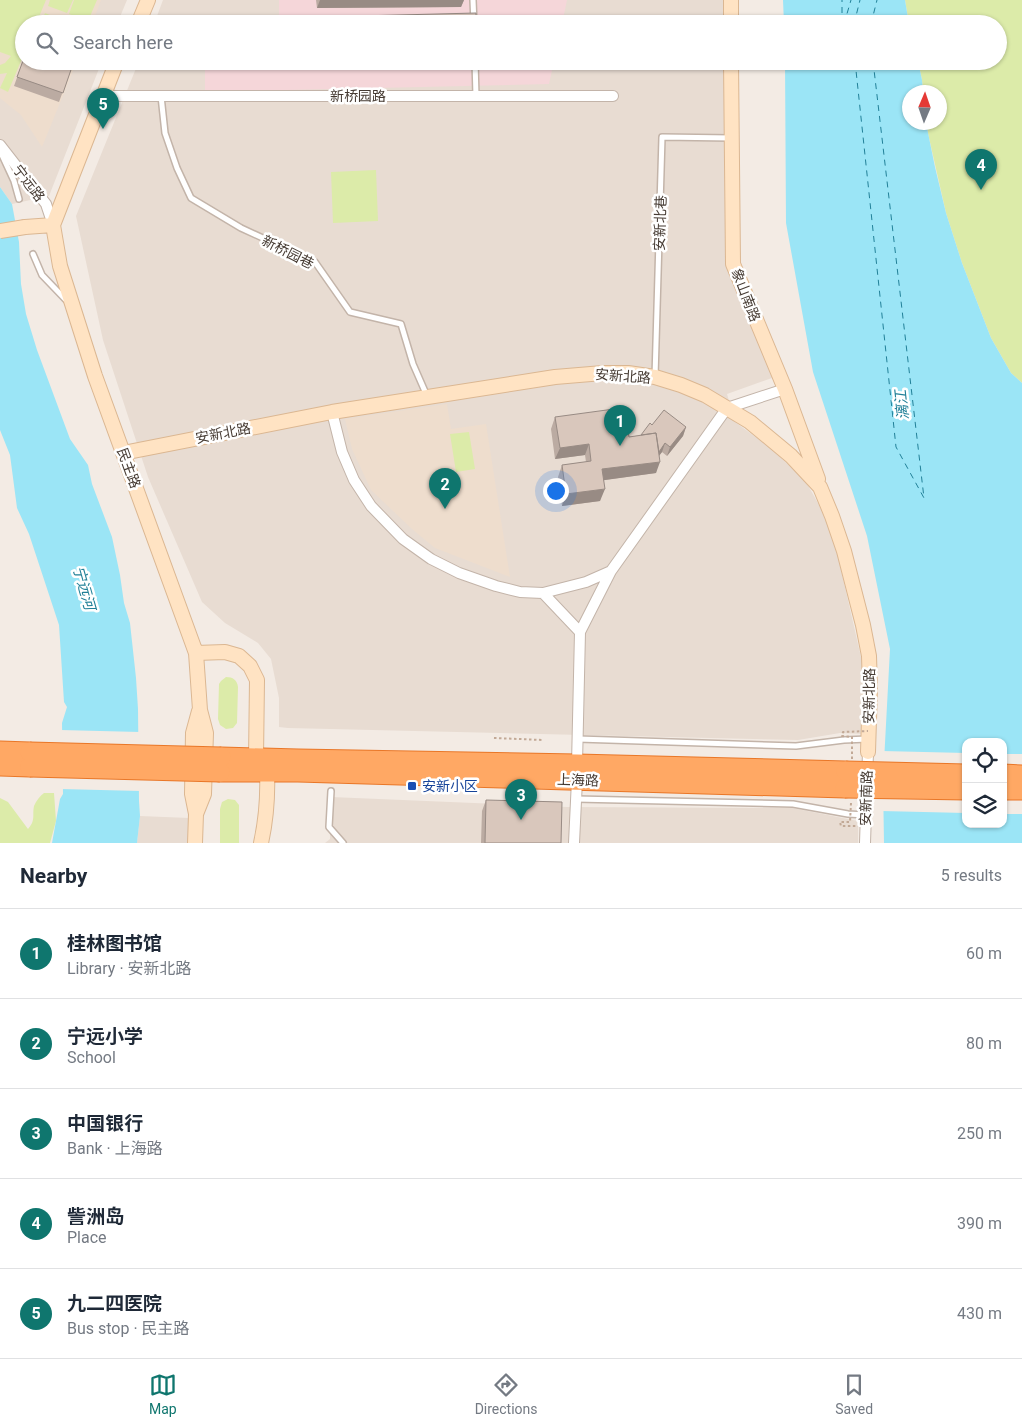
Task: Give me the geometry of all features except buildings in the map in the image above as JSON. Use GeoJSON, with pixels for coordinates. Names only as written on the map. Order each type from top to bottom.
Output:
{"type":"FeatureCollection","features":[{"type":"Feature","properties":{"kind":"highway"},"geometry":{"type":"LineString","coordinates":[[0,751],[30,760]]}},
{"type":"Feature","properties":{"kind":"highway","name":"上海路"},"geometry":{"type":"LineString","coordinates":[[30,760],[849,779]]}},
{"type":"Feature","properties":{"kind":"highway"},"geometry":{"type":"LineString","coordinates":[[0,766],[30,760]]}},
{"type":"Feature","properties":{"kind":"highway"},"geometry":{"type":"LineString","coordinates":[[849,779],[962,774]]}},
{"type":"Feature","properties":{"kind":"highway"},"geometry":{"type":"LineString","coordinates":[[1007,774],[1022,775]]}},
{"type":"Feature","properties":{"kind":"highway"},"geometry":{"type":"LineString","coordinates":[[849,779],[962,790]]}},
{"type":"Feature","properties":{"kind":"highway"},"geometry":{"type":"LineString","coordinates":[[1007,790],[1022,790]]}},
{"type":"Feature","properties":{"kind":"street"},"geometry":{"type":"LineString","coordinates":[[135,15],[141,0]]}},
{"type":"Feature","properties":{"kind":"street"},"geometry":{"type":"LineString","coordinates":[[142,15],[148,0]]}},
{"type":"Feature","properties":{"kind":"street"},"geometry":{"type":"LineString","coordinates":[[731,0],[731,15]]}},
{"type":"Feature","properties":{"kind":"street"},"geometry":{"type":"LineString","coordinates":[[0,231],[52,225],[72,189],[114,70]]}},
{"type":"Feature","properties":{"kind":"street"},"geometry":{"type":"LineString","coordinates":[[106,96],[119,70]]}},
{"type":"Feature","properties":{"kind":"street","name":"象山南路"},"geometry":{"type":"LineString","coordinates":[[731,70],[733,264],[785,389],[820,486]]}},
{"type":"Feature","properties":{"kind":"street","name":"新桥园路"},"geometry":{"type":"LineString","coordinates":[[106,96],[613,96]]}},
{"type":"Feature","properties":{"kind":"street","name":"宁远路"},"geometry":{"type":"LineString","coordinates":[[0,145],[46,204],[52,225]]}},
{"type":"Feature","properties":{"kind":"street","name":"民主路"},"geometry":{"type":"LineString","coordinates":[[52,225],[60,266],[94,376],[196,653],[200,710],[193,732],[192,794],[196,814],[195,843]]}},
{"type":"Feature","properties":{"kind":"street","name":"安新北路"},"geometry":{"type":"LineString","coordinates":[[123,453],[332,412],[554,377],[579,374],[628,373],[655,377],[681,384],[705,395],[750,422],[791,456],[820,486],[844,551],[869,656],[868,741]]}},
{"type":"Feature","properties":{"kind":"street"},"geometry":{"type":"LineString","coordinates":[[574,843],[580,632],[611,571],[727,408],[785,389]]}},
{"type":"Feature","properties":{"kind":"street"},"geometry":{"type":"LineString","coordinates":[[332,412],[342,452],[354,480],[371,506],[403,539],[431,559],[459,573],[520,592],[543,593],[586,582],[611,571]]}},
{"type":"Feature","properties":{"kind":"street"},"geometry":{"type":"LineString","coordinates":[[543,593],[580,632]]}},
{"type":"Feature","properties":{"kind":"street"},"geometry":{"type":"LineString","coordinates":[[196,653],[225,652],[239,656],[250,666],[257,680],[261,765],[266,812],[261,843]]}},
{"type":"Feature","properties":{"kind":"street","name":"安新南路"},"geometry":{"type":"LineString","coordinates":[[865,843],[868,741]]}},
{"type":"Feature","properties":{"kind":"lane"},"geometry":{"type":"LineString","coordinates":[[473,0],[474,15]]}},
{"type":"Feature","properties":{"kind":"lane"},"geometry":{"type":"LineString","coordinates":[[475,70],[476,96]]}},
{"type":"Feature","properties":{"kind":"lane","name":"新桥园巷"},"geometry":{"type":"LineString","coordinates":[[161,96],[165,133],[177,168],[191,198],[241,228],[315,262],[350,312],[401,324],[413,364],[427,397]]}},
{"type":"Feature","properties":{"kind":"lane","name":"安新北巷"},"geometry":{"type":"LineString","coordinates":[[655,377],[662,137],[731,138]]}},
{"type":"Feature","properties":{"kind":"lane"},"geometry":{"type":"LineString","coordinates":[[0,150],[14,181],[18,199]]}},
{"type":"Feature","properties":{"kind":"lane"},"geometry":{"type":"LineString","coordinates":[[33,254],[42,275],[73,307]]}},
{"type":"Feature","properties":{"kind":"lane"},"geometry":{"type":"LineString","coordinates":[[578,739],[796,746],[844,740],[868,741]]}},
{"type":"Feature","properties":{"kind":"lane"},"geometry":{"type":"LineString","coordinates":[[298,765],[323,752]]}},
{"type":"Feature","properties":{"kind":"lane"},"geometry":{"type":"LineString","coordinates":[[481,756],[539,758],[577,772]]}},
{"type":"Feature","properties":{"kind":"lane"},"geometry":{"type":"LineString","coordinates":[[298,765],[322,780]]}},
{"type":"Feature","properties":{"kind":"lane"},"geometry":{"type":"LineString","coordinates":[[490,784],[538,785],[577,772]]}},
{"type":"Feature","properties":{"kind":"lane"},"geometry":{"type":"LineString","coordinates":[[331,791],[329,827],[342,843]]}},
{"type":"Feature","properties":{"kind":"lane"},"geometry":{"type":"LineString","coordinates":[[576,799],[793,804],[848,814],[866,815]]}},
{"type":"Feature","properties":{"kind":"path"},"geometry":{"type":"LineString","coordinates":[[866,826],[840,826],[840,822],[850,822],[849,779],[852,737],[842,736],[843,732],[868,741]]}},
{"type":"Feature","properties":{"kind":"path"},"geometry":{"type":"LineString","coordinates":[[494,738],[543,740]]}},
{"type":"Feature","properties":{"kind":"shaded area"},"geometry":{"type":"Polygon","coordinates":[[[0,0],[127,0],[121,15],[15,15],[15,70],[98,70],[49,196],[12,204],[0,187],[0,0]]]}},
{"type":"Feature","properties":{"kind":"shaded area"},"geometry":{"type":"Polygon","coordinates":[[[0,0],[101,0],[95,15],[15,15],[15,70],[73,70],[42,147],[21,115],[0,98],[0,0]]]}},
{"type":"Feature","properties":{"kind":"shaded area"},"geometry":{"type":"Polygon","coordinates":[[[163,0],[725,0],[725,15],[157,15],[163,0]]]}},
{"type":"Feature","properties":{"kind":"shaded area"},"geometry":{"type":"Polygon","coordinates":[[[279,0],[567,0],[564,15],[279,15],[279,0]]]}},
{"type":"Feature","properties":{"kind":"shaded area"},"geometry":{"type":"Polygon","coordinates":[[[135,70],[726,70],[729,267],[772,378],[727,394],[735,422],[769,447],[805,480],[819,505],[834,539],[863,666],[863,734],[840,733],[798,740],[279,727],[279,698],[271,659],[258,643],[225,623],[202,602],[148,477],[103,340],[76,216],[135,70]]]}},
{"type":"Feature","properties":{"kind":"shaded area"},"geometry":{"type":"Polygon","coordinates":[[[205,70],[552,70],[549,84],[205,92],[205,70]]]}},
{"type":"Feature","properties":{"kind":"shaded area"},"geometry":{"type":"Polygon","coordinates":[[[447,404],[451,429],[486,424],[510,577],[435,548],[371,490],[352,449],[345,419],[447,404]]]}},
{"type":"Feature","properties":{"kind":"shaded area"},"geometry":{"type":"Polygon","coordinates":[[[331,797],[567,807],[792,808],[858,821],[858,843],[325,843],[330,839],[331,797]]]}},
{"type":"Feature","properties":{"kind":"shaded area"},"geometry":{"type":"Polygon","coordinates":[[[140,816],[189,818],[188,843],[137,843],[140,816]]]}},
{"type":"Feature","properties":{"kind":"green space"},"geometry":{"type":"Polygon","coordinates":[[[0,0],[46,0],[40,15],[15,15],[15,70],[17,70],[8,92],[0,88],[7,73],[0,74],[0,65],[5,63],[11,56],[0,52],[0,0]]]}},
{"type":"Feature","properties":{"kind":"green space"},"geometry":{"type":"Polygon","coordinates":[[[50,0],[73,0],[67,13],[48,6],[50,0]]]}},
{"type":"Feature","properties":{"kind":"green space"},"geometry":{"type":"Polygon","coordinates":[[[74,0],[97,0],[91,15],[69,14],[74,0]]]}},
{"type":"Feature","properties":{"kind":"green space"},"geometry":{"type":"Polygon","coordinates":[[[905,0],[1022,0],[1022,383],[1011,373],[991,338],[962,263],[946,213],[928,130],[947,130],[947,85],[922,85],[920,70],[1007,70],[1007,15],[908,15],[905,0]]]}},
{"type":"Feature","properties":{"kind":"green space"},"geometry":{"type":"Polygon","coordinates":[[[376,170],[378,221],[333,223],[331,172],[376,170]]]}},
{"type":"Feature","properties":{"kind":"green space"},"geometry":{"type":"Polygon","coordinates":[[[469,432],[475,469],[456,472],[450,434],[469,432]]]}},
{"type":"Feature","properties":{"kind":"green space"},"geometry":{"type":"Polygon","coordinates":[[[226,677],[234,679],[238,687],[237,723],[233,728],[226,729],[220,725],[218,719],[219,684],[226,677]]]}},
{"type":"Feature","properties":{"kind":"green space"},"geometry":{"type":"Polygon","coordinates":[[[44,793],[54,793],[56,821],[50,843],[0,843],[0,798],[8,802],[28,829],[33,820],[34,806],[44,793]]]}},
{"type":"Feature","properties":{"kind":"green space"},"geometry":{"type":"Polygon","coordinates":[[[228,799],[235,800],[239,805],[239,843],[220,843],[220,809],[222,802],[228,799]]]}},
{"type":"Feature","properties":{"kind":"water"},"geometry":{"type":"Polygon","coordinates":[[[783,0],[905,0],[908,15],[784,15],[783,0]]]}},
{"type":"Feature","properties":{"kind":"water","name":"漓江"},"geometry":{"type":"Polygon","coordinates":[[[785,70],[920,70],[922,85],[902,85],[902,130],[927,130],[946,213],[962,263],[991,338],[1011,373],[1022,383],[1022,843],[884,843],[883,781],[890,649],[867,536],[813,372],[786,223],[785,70]]]}},
{"type":"Feature","properties":{"kind":"water","name":"宁远河"},"geometry":{"type":"Polygon","coordinates":[[[0,187],[12,204],[19,242],[21,284],[26,314],[37,350],[70,439],[88,465],[92,484],[112,537],[120,575],[124,603],[130,623],[138,709],[140,816],[137,843],[52,843],[60,799],[63,794],[62,723],[67,707],[64,702],[59,625],[29,534],[17,508],[10,455],[0,430],[0,187]]]}},
{"type":"Feature","properties":{"kind":"pier"},"geometry":{"type":"Polygon","coordinates":[[[60,730],[140,732],[141,791],[60,789],[60,730]]]}},
{"type":"Feature","properties":{"kind":"pier"},"geometry":{"type":"Polygon","coordinates":[[[882,751],[962,753],[962,813],[881,811],[882,751]]]}},
{"type":"Feature","properties":{"kind":"pier"},"geometry":{"type":"Polygon","coordinates":[[[1007,754],[1022,754],[1022,814],[1007,814],[1007,754]]]}},
{"type":"Feature","properties":{"kind":"ferry route"},"geometry":{"type":"LineString","coordinates":[[842,0],[842,15]]}},
{"type":"Feature","properties":{"kind":"ferry route"},"geometry":{"type":"LineString","coordinates":[[847,15],[851,0]]}},
{"type":"Feature","properties":{"kind":"ferry route"},"geometry":{"type":"LineString","coordinates":[[856,15],[860,0]]}},
{"type":"Feature","properties":{"kind":"ferry route"},"geometry":{"type":"LineString","coordinates":[[873,15],[877,0]]}},
{"type":"Feature","properties":{"kind":"ferry route"},"geometry":{"type":"LineString","coordinates":[[856,70],[896,447],[924,498],[874,70]]}},
{"type":"Feature","properties":{"kind":"place","name":"九二四医院"},"geometry":{"type":"Point","coordinates":[103,129]}},
{"type":"Feature","properties":{"kind":"place","name":"訾洲岛"},"geometry":{"type":"Point","coordinates":[981,190]}},
{"type":"Feature","properties":{"kind":"place","name":"桂林图书馆"},"geometry":{"type":"Point","coordinates":[620,446]}},
{"type":"Feature","properties":{"kind":"place","name":"宁远小学"},"geometry":{"type":"Point","coordinates":[445,509]}},
{"type":"Feature","properties":{"kind":"place","name":"安新小区"},"geometry":{"type":"Point","coordinates":[412,786]}},
{"type":"Feature","properties":{"kind":"place","name":"中国银行"},"geometry":{"type":"Point","coordinates":[521,820]}}]}
